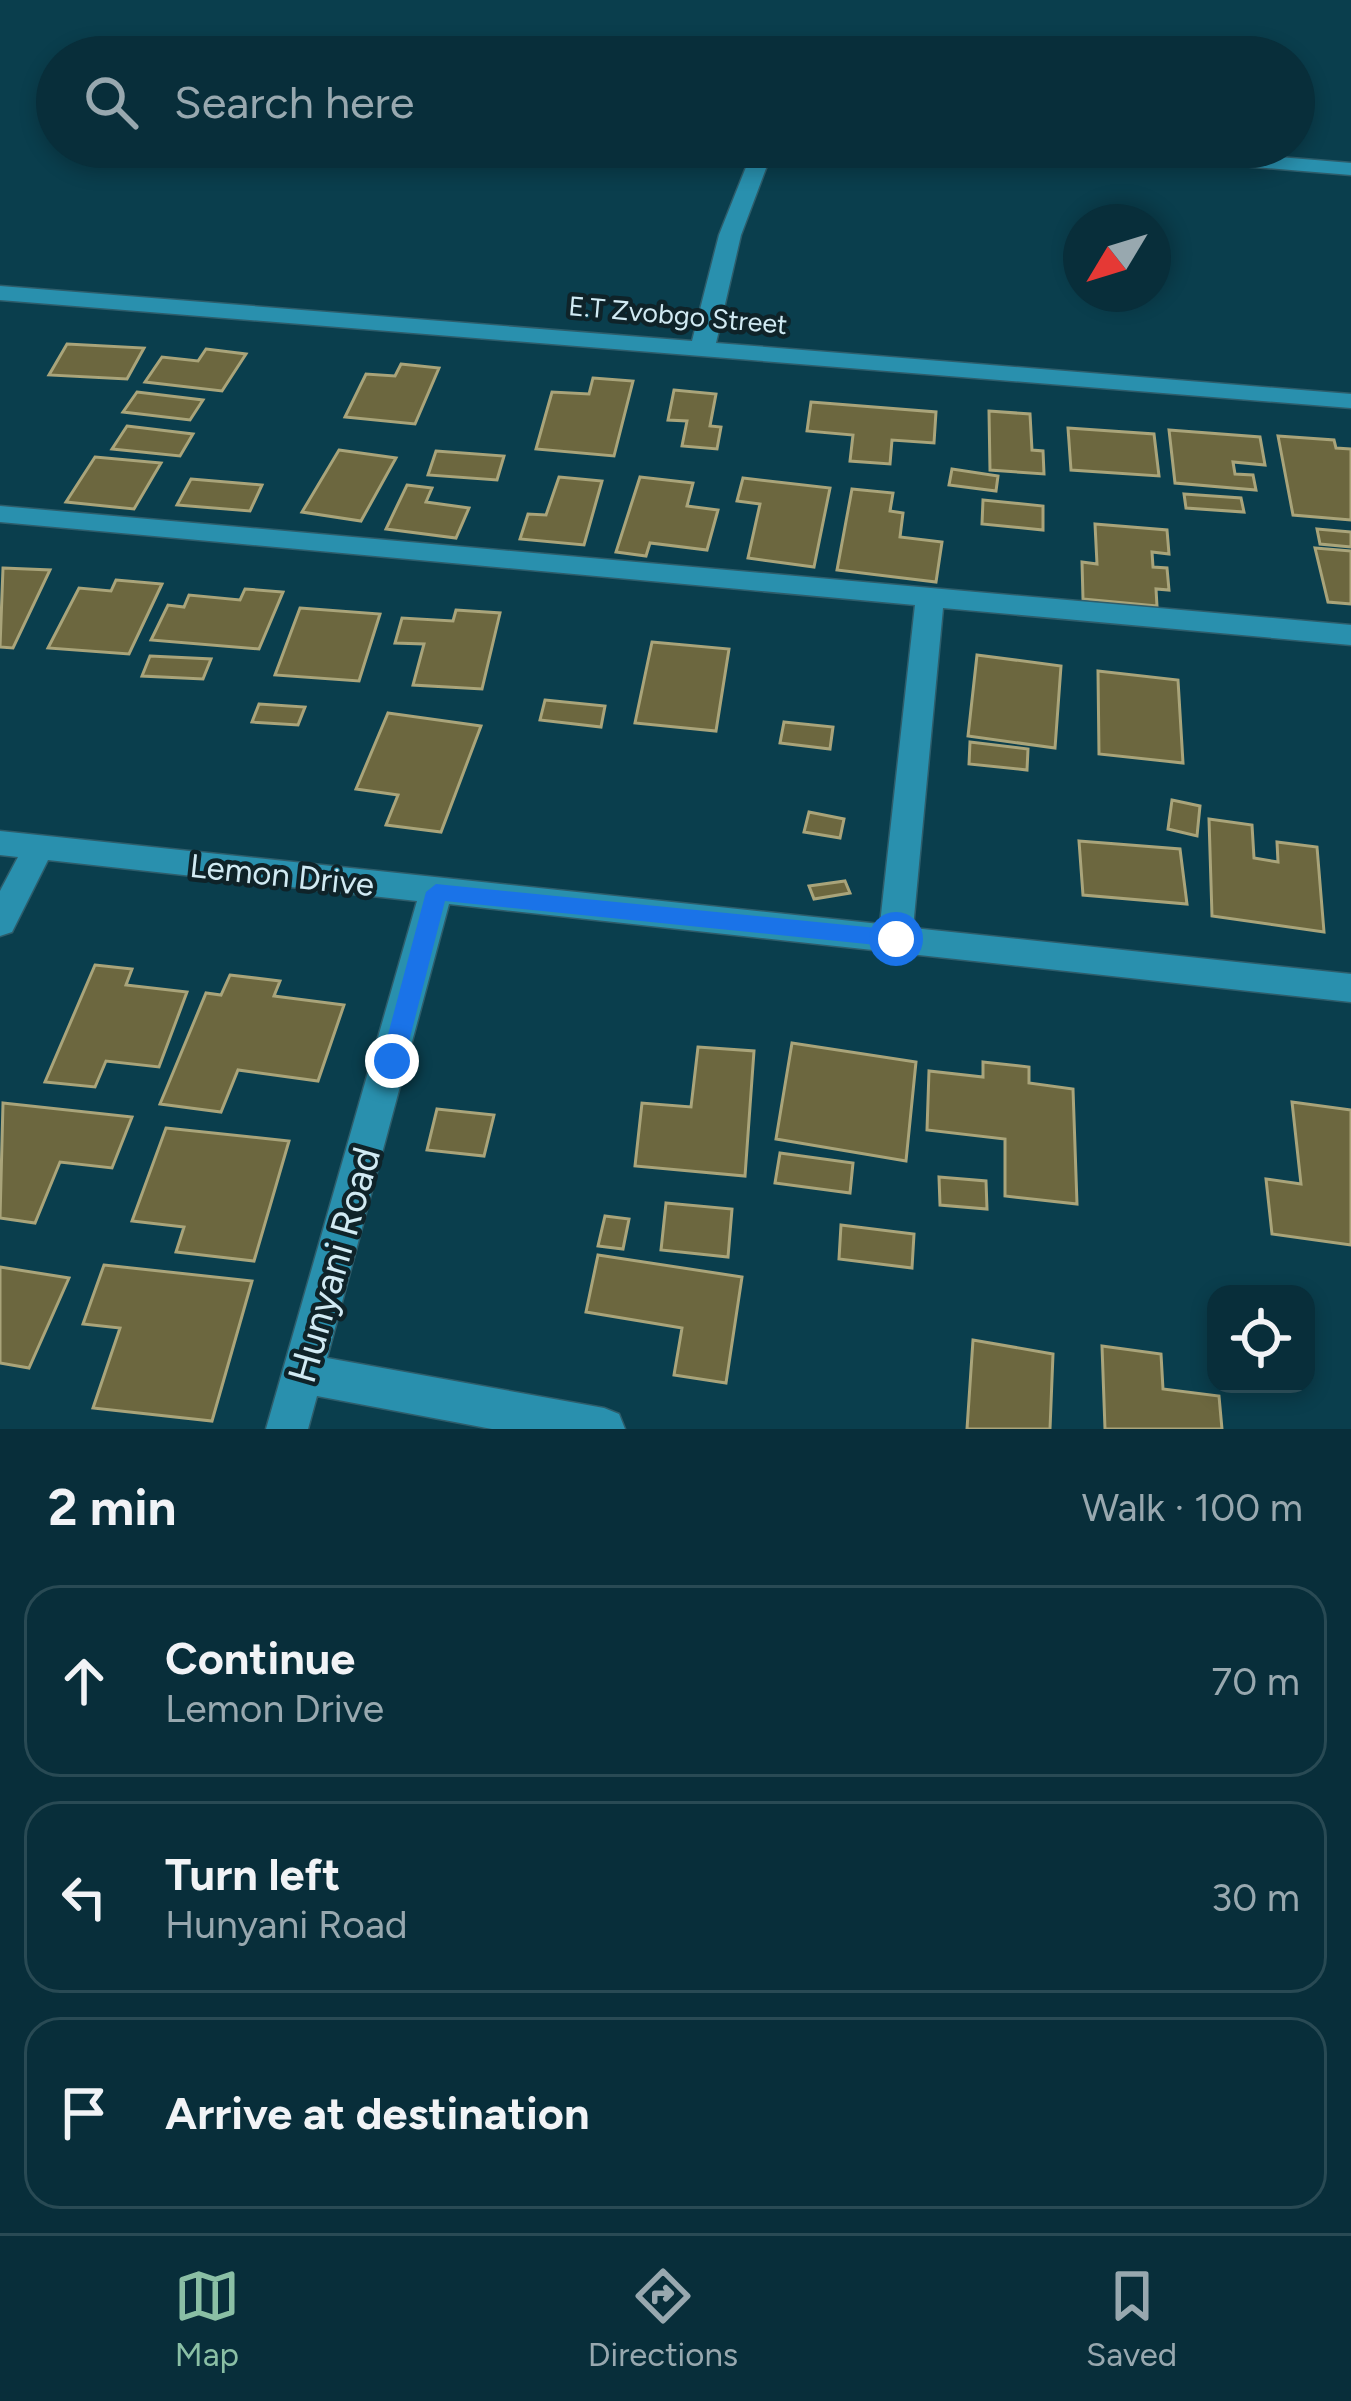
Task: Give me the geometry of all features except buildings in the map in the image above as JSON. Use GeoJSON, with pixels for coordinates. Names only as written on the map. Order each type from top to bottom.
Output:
{"type":"FeatureCollection","features":[{"type":"Feature","properties":{"kind":"street"},"geometry":{"type":"LineString","coordinates":[[1315,166],[1351,169]]}},
{"type":"Feature","properties":{"kind":"street"},"geometry":{"type":"LineString","coordinates":[[703,346],[730,235],[756,168]]}},
{"type":"Feature","properties":{"kind":"street","name":"E.T Zvobgo Street"},"geometry":{"type":"LineString","coordinates":[[0,293],[1351,401]]}},
{"type":"Feature","properties":{"kind":"street"},"geometry":{"type":"LineString","coordinates":[[0,514],[661,572],[930,601],[1351,635]]}},
{"type":"Feature","properties":{"kind":"street"},"geometry":{"type":"LineString","coordinates":[[896,939],[930,601]]}},
{"type":"Feature","properties":{"kind":"street","name":"Lemon Drive"},"geometry":{"type":"LineString","coordinates":[[0,843],[1351,988]]}},
{"type":"Feature","properties":{"kind":"street"},"geometry":{"type":"LineString","coordinates":[[0,923],[39,848]]}},
{"type":"Feature","properties":{"kind":"street","name":"Hunyani Road"},"geometry":{"type":"LineString","coordinates":[[287,1429],[436,892]]}},
{"type":"Feature","properties":{"kind":"street"},"geometry":{"type":"LineString","coordinates":[[303,1374],[604,1429]]}},
{"type":"Feature","properties":{"kind":"route"},"geometry":{"type":"LineString","coordinates":[[392,1061],[436,892],[896,939]]}}]}
